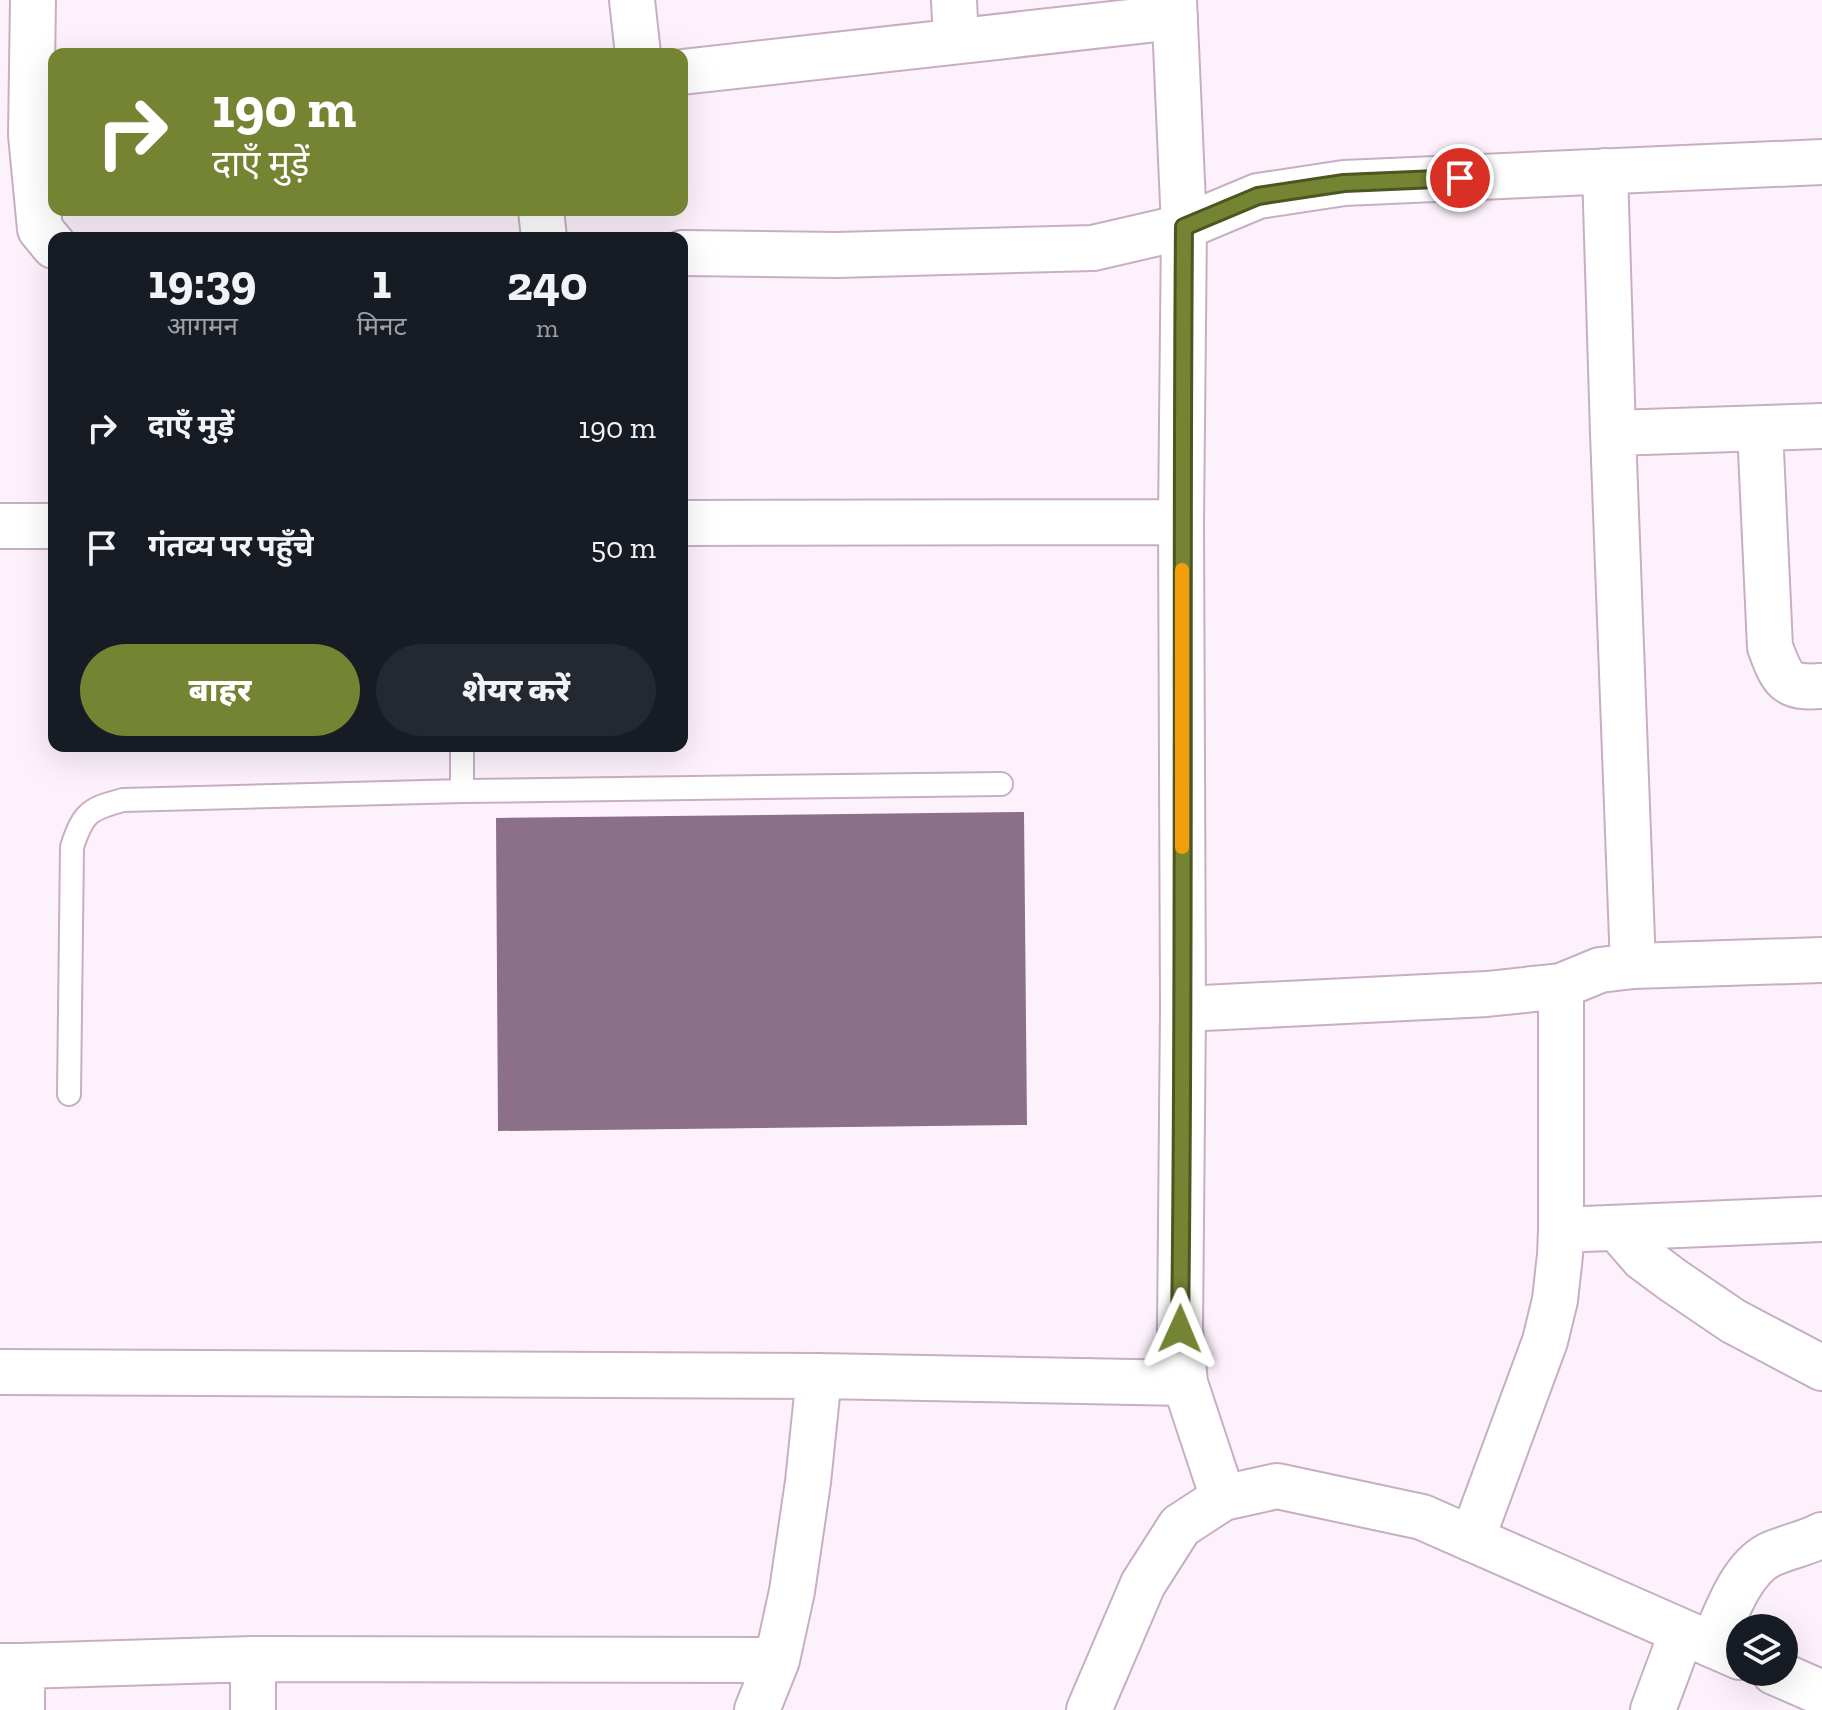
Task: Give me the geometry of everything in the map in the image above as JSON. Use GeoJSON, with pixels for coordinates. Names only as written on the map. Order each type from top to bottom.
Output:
{"type":"FeatureCollection","features":[{"type":"Feature","properties":{"kind":"street"},"geometry":{"type":"LineString","coordinates":[[33,0],[28,136],[40,229],[48,239]]}},
{"type":"Feature","properties":{"kind":"street"},"geometry":{"type":"LineString","coordinates":[[632,0],[637,48]]}},
{"type":"Feature","properties":{"kind":"street"},"geometry":{"type":"LineString","coordinates":[[688,71],[955,20],[1175,8],[1184,227],[1180,1329],[1185,1383],[1223,1498]]}},
{"type":"Feature","properties":{"kind":"street"},"geometry":{"type":"LineString","coordinates":[[688,253],[837,255],[1093,248],[1184,227],[1258,196],[1344,183],[1822,162]]}},
{"type":"Feature","properties":{"kind":"street"},"geometry":{"type":"LineString","coordinates":[[1605,171],[1633,966]]}},
{"type":"Feature","properties":{"kind":"street"},"geometry":{"type":"LineString","coordinates":[[1613,433],[1822,426]]}},
{"type":"Feature","properties":{"kind":"street"},"geometry":{"type":"LineString","coordinates":[[1760,429],[1770,647],[1780,672],[1791,684],[1822,686]]}},
{"type":"Feature","properties":{"kind":"street"},"geometry":{"type":"LineString","coordinates":[[688,523],[1181,522]]}},
{"type":"Feature","properties":{"kind":"street"},"geometry":{"type":"LineString","coordinates":[[0,526],[48,526]]}},
{"type":"Feature","properties":{"kind":"street"},"geometry":{"type":"LineString","coordinates":[[1183,1009],[1487,994],[1561,986],[1600,970],[1633,966],[1822,960]]}},
{"type":"Feature","properties":{"kind":"street"},"geometry":{"type":"LineString","coordinates":[[1472,1539],[1545,1341],[1555,1300],[1561,1230],[1561,986]]}},
{"type":"Feature","properties":{"kind":"street"},"geometry":{"type":"LineString","coordinates":[[1561,1230],[1822,1219]]}},
{"type":"Feature","properties":{"kind":"street"},"geometry":{"type":"LineString","coordinates":[[1617,1228],[1643,1258],[1674,1281],[1733,1321],[1822,1368]]}},
{"type":"Feature","properties":{"kind":"street"},"geometry":{"type":"LineString","coordinates":[[0,1372],[819,1376],[1185,1383]]}},
{"type":"Feature","properties":{"kind":"street"},"geometry":{"type":"LineString","coordinates":[[757,1710],[777,1660],[792,1591],[819,1376]]}},
{"type":"Feature","properties":{"kind":"street"},"geometry":{"type":"LineString","coordinates":[[1089,1710],[1143,1584],[1180,1526],[1223,1498],[1277,1486],[1422,1517],[1711,1644]]}},
{"type":"Feature","properties":{"kind":"street"},"geometry":{"type":"LineString","coordinates":[[1653,1710],[1711,1644],[1749,1571],[1768,1556],[1822,1535]]}},
{"type":"Feature","properties":{"kind":"street"},"geometry":{"type":"LineString","coordinates":[[22,1710],[11,1666],[253,1659],[777,1660]]}},
{"type":"Feature","properties":{"kind":"street"},"geometry":{"type":"LineString","coordinates":[[253,1659],[253,1710]]}},
{"type":"Feature","properties":{"kind":"street"},"geometry":{"type":"LineString","coordinates":[[1798,1682],[1822,1693]]}},
{"type":"Feature","properties":{"kind":"lane"},"geometry":{"type":"LineString","coordinates":[[462,752],[462,791]]}},
{"type":"Feature","properties":{"kind":"lane"},"geometry":{"type":"LineString","coordinates":[[69,1094],[72,847],[79,825],[97,807],[123,800],[462,791],[1001,784]]}},
{"type":"Feature","properties":{"kind":"building"},"geometry":{"type":"Polygon","coordinates":[[[1024,812],[1027,1125],[498,1131],[496,818],[1024,812]]]}},
{"type":"Feature","properties":{"kind":"slow traffic"},"geometry":{"type":"LineString","coordinates":[[1182,570],[1182,847]]}},
{"type":"Feature","properties":{"kind":"route"},"geometry":{"type":"LineString","coordinates":[[1180,1329],[1184,227],[1258,196],[1344,183],[1460,178]]}}]}
